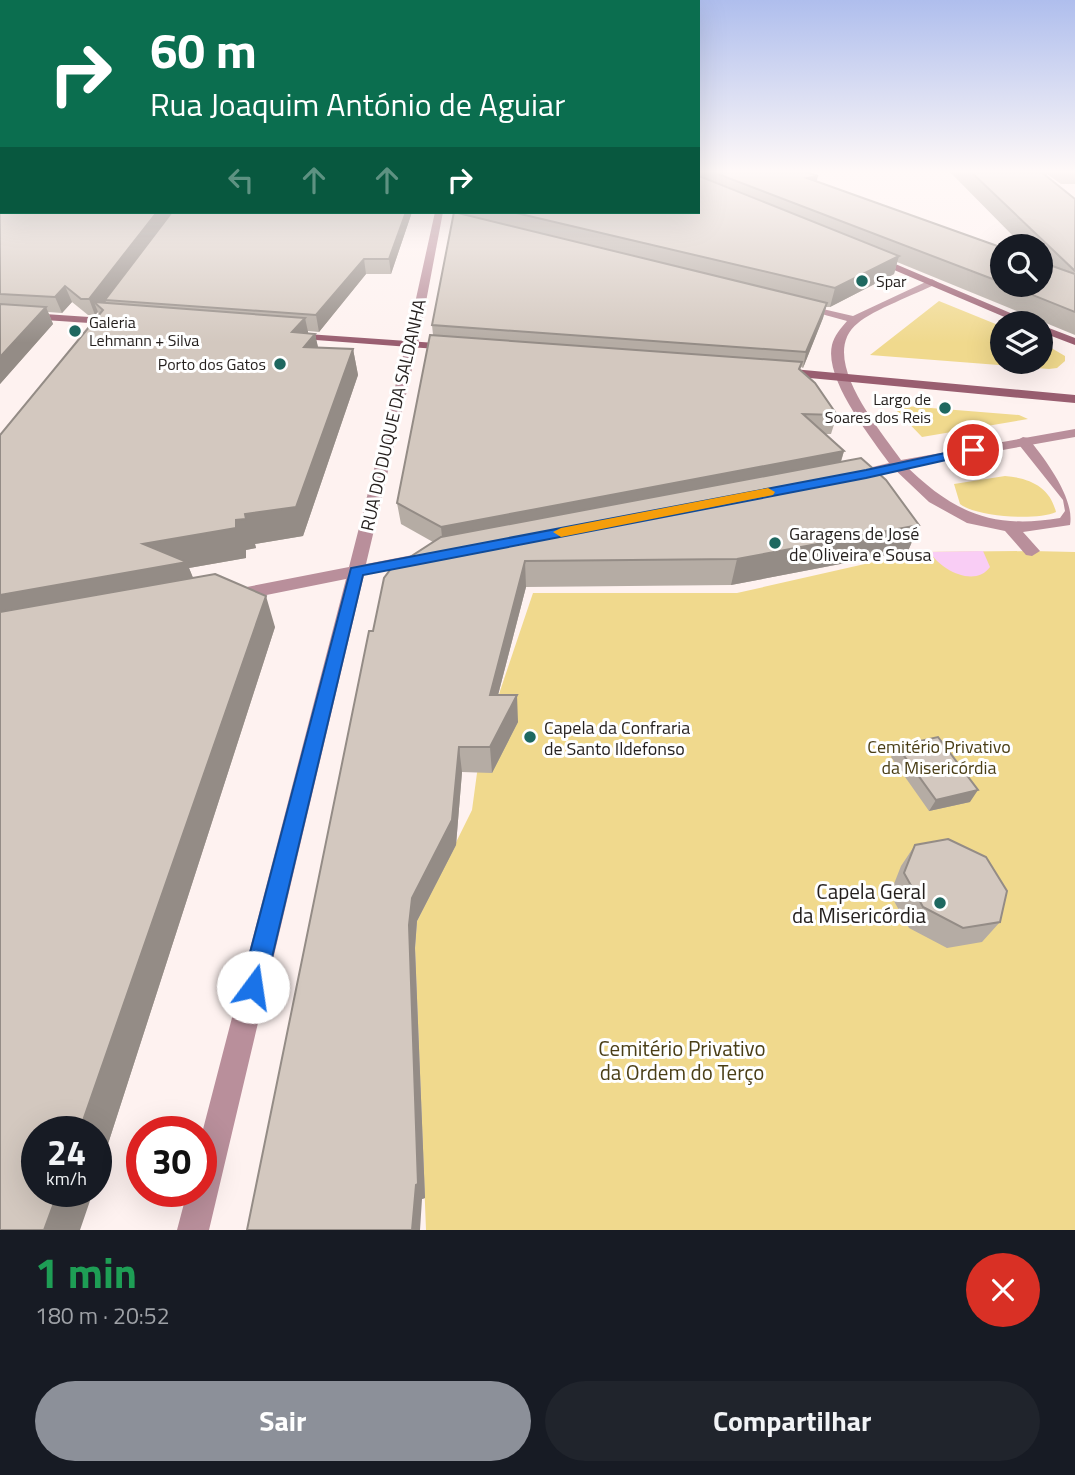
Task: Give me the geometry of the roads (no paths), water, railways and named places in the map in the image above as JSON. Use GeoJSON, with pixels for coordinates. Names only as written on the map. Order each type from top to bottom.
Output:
{"type":"FeatureCollection","features":[{"type":"Feature","properties":{"kind":"main road"},"geometry":{"type":"LineString","coordinates":[[869,257],[1000,311]]}},
{"type":"Feature","properties":{"kind":"main road"},"geometry":{"type":"LineString","coordinates":[[0,314],[134,323]]}},
{"type":"Feature","properties":{"kind":"main road"},"geometry":{"type":"LineString","coordinates":[[1053,333],[1075,342]]}},
{"type":"Feature","properties":{"kind":"main road"},"geometry":{"type":"LineString","coordinates":[[279,335],[457,348]]}},
{"type":"Feature","properties":{"kind":"main road"},"geometry":{"type":"LineString","coordinates":[[766,371],[1075,399]]}},
{"type":"Feature","properties":{"kind":"street","name":"RUA DO DUQUE DA SALDANHA"},"geometry":{"type":"LineString","coordinates":[[193,1230],[357,571],[412,344],[436,228]]}},
{"type":"Feature","properties":{"kind":"street"},"geometry":{"type":"LineString","coordinates":[[932,282],[853,320],[836,346],[842,377],[897,465],[939,504],[983,525],[1040,528],[1065,522],[1073,511],[1070,499],[1023,441]]}},
{"type":"Feature","properties":{"kind":"street"},"geometry":{"type":"LineString","coordinates":[[92,332],[110,304]]}},
{"type":"Feature","properties":{"kind":"street"},"geometry":{"type":"LineString","coordinates":[[795,306],[853,320]]}},
{"type":"Feature","properties":{"kind":"street"},"geometry":{"type":"LineString","coordinates":[[844,478],[897,465],[1075,433]]}},
{"type":"Feature","properties":{"kind":"street"},"geometry":{"type":"LineString","coordinates":[[1011,528],[1032,551]]}},
{"type":"Feature","properties":{"kind":"street"},"geometry":{"type":"LineString","coordinates":[[215,598],[438,556]]}},
{"type":"Feature","properties":{"kind":"place","name":"Spar"},"geometry":{"type":"Point","coordinates":[862,281]}},
{"type":"Feature","properties":{"kind":"place","name":"Galeria Lehmann + Silva"},"geometry":{"type":"Point","coordinates":[75,331]}},
{"type":"Feature","properties":{"kind":"place","name":"Porto dos Gatos"},"geometry":{"type":"Point","coordinates":[280,364]}},
{"type":"Feature","properties":{"kind":"place","name":"Largo de Soares dos Reis"},"geometry":{"type":"Point","coordinates":[945,408]}},
{"type":"Feature","properties":{"kind":"place","name":"Garagens de José de Oliveira e Sousa"},"geometry":{"type":"Point","coordinates":[775,543]}},
{"type":"Feature","properties":{"kind":"place","name":"Capela da Confraria de Santo Ildefonso"},"geometry":{"type":"Point","coordinates":[530,737]}},
{"type":"Feature","properties":{"kind":"place","name":"Capela Geral da Misericórdia"},"geometry":{"type":"Point","coordinates":[940,903]}},
{"type":"Feature","properties":{"kind":"park label","name":"Cemitério Privativo da Misericórdia"},"geometry":{"type":"Point","coordinates":[939,756]}},
{"type":"Feature","properties":{"kind":"park label","name":"Cemitério Privativo da Ordem do Terço"},"geometry":{"type":"Point","coordinates":[682,1060]}}]}
